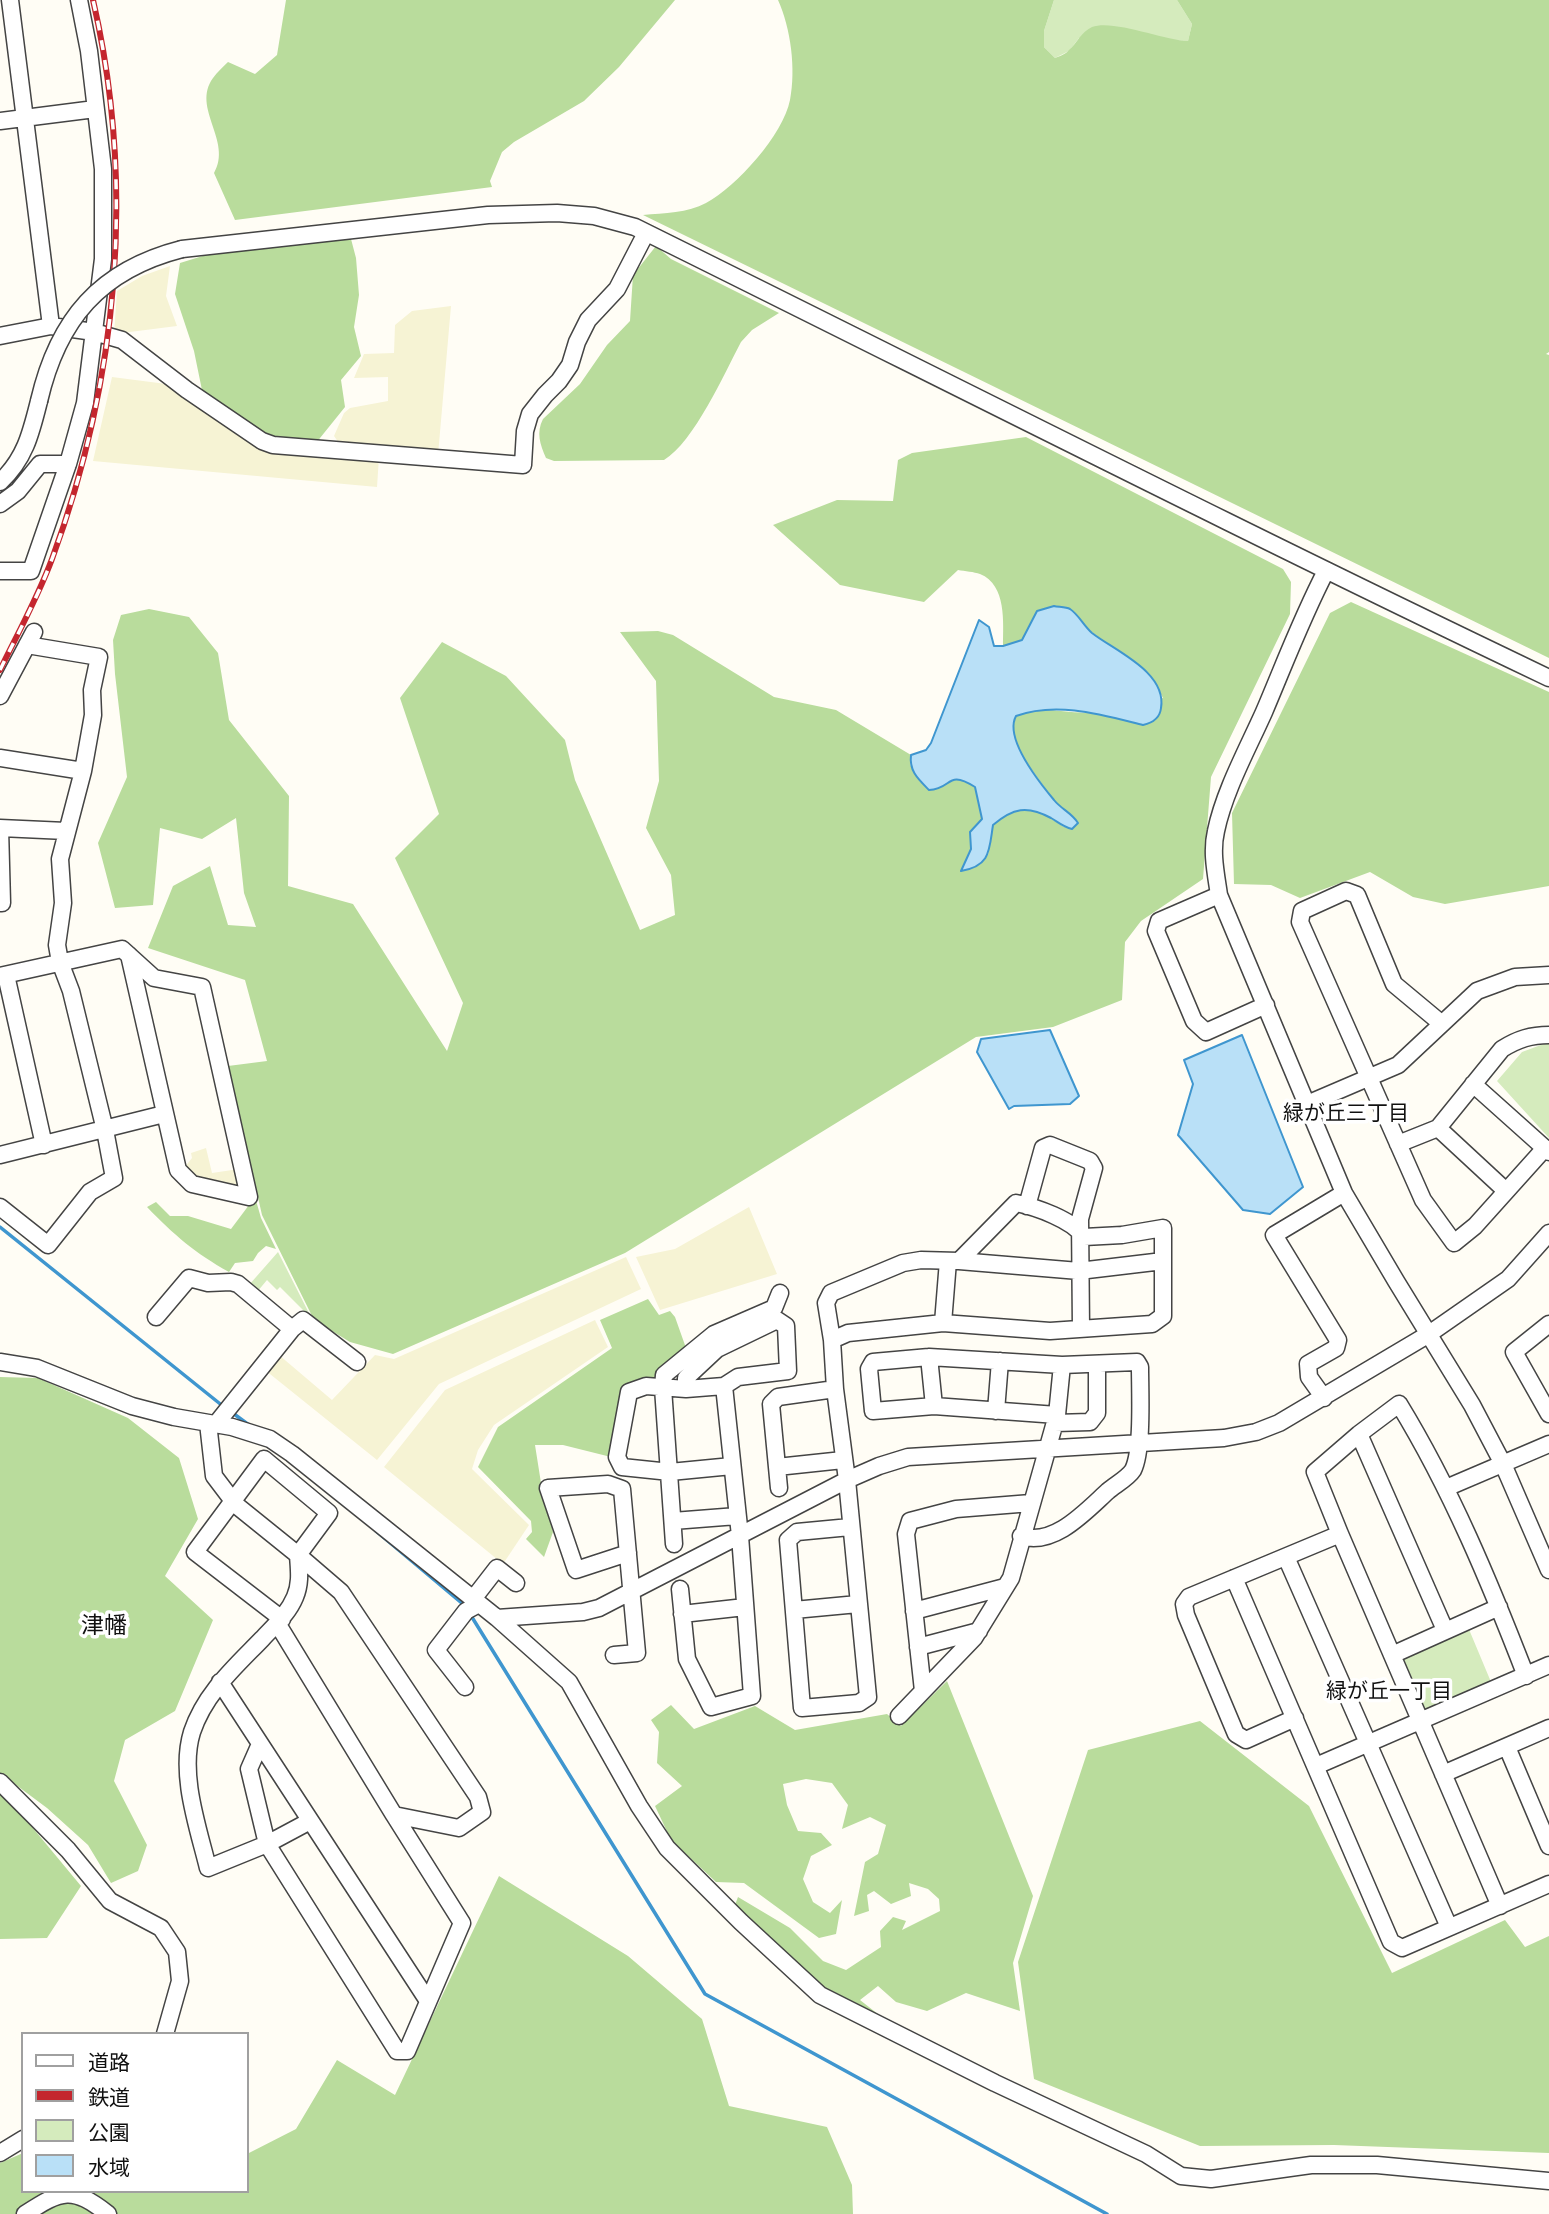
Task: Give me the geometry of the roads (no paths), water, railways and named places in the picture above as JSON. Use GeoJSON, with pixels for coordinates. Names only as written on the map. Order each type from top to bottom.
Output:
{"type":"FeatureCollection","features":[{"type":"Feature","properties":{"kind":"street"},"geometry":{"type":"LineString","coordinates":[[10,0],[51,326]]}},
{"type":"Feature","properties":{"kind":"street"},"geometry":{"type":"LineString","coordinates":[[0,570],[31,571],[68,464],[85,403],[103,259],[103,169],[89,51],[79,0]]}},
{"type":"Feature","properties":{"kind":"street"},"geometry":{"type":"LineString","coordinates":[[0,121],[95,109]]}},
{"type":"Feature","properties":{"kind":"street"},"geometry":{"type":"LineString","coordinates":[[0,482],[10,473],[27,447],[50,362],[68,326],[87,302],[109,282],[153,257],[182,249],[307,233],[502,214],[557,213],[594,216],[646,233],[1326,571],[1549,678]]}},
{"type":"Feature","properties":{"kind":"street"},"geometry":{"type":"LineString","coordinates":[[0,336],[51,326],[115,337],[129,344],[187,390],[272,445],[523,465],[525,431],[530,414],[570,365],[588,320],[617,289],[646,233]]}},
{"type":"Feature","properties":{"kind":"street"},"geometry":{"type":"LineString","coordinates":[[0,504],[18,491],[40,464],[68,464]]}},
{"type":"Feature","properties":{"kind":"street"},"geometry":{"type":"LineString","coordinates":[[1326,571],[1305,611],[1215,831],[1213,856],[1219,895],[1344,1193],[1472,1405],[1503,1464],[1549,1570]]}},
{"type":"Feature","properties":{"kind":"street"},"geometry":{"type":"LineString","coordinates":[[0,696],[30,638],[99,657],[92,690],[93,715],[83,771],[60,859],[63,903],[57,945],[71,991],[114,1178],[90,1192],[48,1245],[0,1206]]}},
{"type":"Feature","properties":{"kind":"street"},"geometry":{"type":"LineString","coordinates":[[0,758],[83,771]]}},
{"type":"Feature","properties":{"kind":"street"},"geometry":{"type":"LineString","coordinates":[[0,903],[0,828],[66,831]]}},
{"type":"Feature","properties":{"kind":"street"},"geometry":{"type":"LineString","coordinates":[[1442,1024],[1394,984],[1357,895],[1346,891],[1302,911],[1300,922],[1423,1200],[1454,1243],[1475,1226],[1547,1150],[1473,1084]]}},
{"type":"Feature","properties":{"kind":"street"},"geometry":{"type":"LineString","coordinates":[[1219,895],[1159,921],[1156,931],[1161,944],[1194,1021],[1206,1032],[1266,1006]]}},
{"type":"Feature","properties":{"kind":"street"},"geometry":{"type":"LineString","coordinates":[[44,1144],[3,975],[122,949],[129,955],[154,978],[202,987],[249,1197],[192,1184],[178,1170],[129,955]]}},
{"type":"Feature","properties":{"kind":"street"},"geometry":{"type":"LineString","coordinates":[[1307,1104],[1398,1065],[1478,991],[1515,977],[1549,975]]}},
{"type":"Feature","properties":{"kind":"street"},"geometry":{"type":"LineString","coordinates":[[1398,1144],[1438,1128],[1502,1049],[1532,1035],[1549,1035]]}},
{"type":"Feature","properties":{"kind":"street"},"geometry":{"type":"LineString","coordinates":[[0,1156],[164,1114]]}},
{"type":"Feature","properties":{"kind":"street"},"geometry":{"type":"LineString","coordinates":[[1438,1128],[1506,1191]]}},
{"type":"Feature","properties":{"kind":"street"},"geometry":{"type":"LineString","coordinates":[[1027,1206],[1043,1148],[1050,1145],[1090,1161],[1094,1168],[1080,1219],[1081,1329]]}},
{"type":"Feature","properties":{"kind":"street"},"geometry":{"type":"LineString","coordinates":[[1324,1398],[1309,1377],[1308,1364],[1336,1348],[1338,1340],[1274,1236],[1344,1193]]}},
{"type":"Feature","properties":{"kind":"street"},"geometry":{"type":"LineString","coordinates":[[832,1340],[848,1333],[943,1323],[1050,1331],[1152,1324],[1163,1316],[1163,1228],[1122,1235],[1084,1237],[1068,1222],[1016,1203],[953,1261],[943,1323]]}},
{"type":"Feature","properties":{"kind":"street"},"geometry":{"type":"LineString","coordinates":[[497,1618],[583,1612],[599,1608],[847,1480],[908,1457],[1224,1438],[1256,1432],[1279,1423],[1324,1398],[1429,1334],[1508,1279],[1549,1233]]}},
{"type":"Feature","properties":{"kind":"street"},"geometry":{"type":"LineString","coordinates":[[850,1527],[797,1532],[788,1540],[802,1708],[859,1703],[868,1696],[847,1480],[826,1303],[831,1293],[921,1260],[1079,1271],[1163,1261]]}},
{"type":"Feature","properties":{"kind":"street"},"geometry":{"type":"LineString","coordinates":[[156,1317],[189,1278],[208,1283],[238,1284],[292,1329]]}},
{"type":"Feature","properties":{"kind":"street"},"geometry":{"type":"LineString","coordinates":[[674,1544],[664,1375],[714,1334],[774,1308],[780,1293]]}},
{"type":"Feature","properties":{"kind":"street"},"geometry":{"type":"LineString","coordinates":[[357,1362],[303,1320],[292,1329],[219,1417],[214,1476],[234,1502],[341,1592],[478,1797],[482,1811],[459,1828],[394,1815]]}},
{"type":"Feature","properties":{"kind":"street"},"geometry":{"type":"LineString","coordinates":[[686,1389],[686,1378],[717,1349],[777,1320],[786,1326],[788,1371],[738,1377],[724,1386],[686,1389],[646,1386],[628,1392],[617,1457],[622,1467],[670,1472],[732,1466]]}},
{"type":"Feature","properties":{"kind":"street"},"geometry":{"type":"LineString","coordinates":[[1549,1324],[1514,1352],[1549,1414]]}},
{"type":"Feature","properties":{"kind":"street"},"geometry":{"type":"LineString","coordinates":[[929,1357],[934,1406]]}},
{"type":"Feature","properties":{"kind":"street"},"geometry":{"type":"LineString","coordinates":[[1021,1536],[1030,1539],[1046,1536],[1069,1525],[1132,1471],[1139,1443],[1140,1367],[1137,1362],[1062,1365],[929,1357],[873,1362],[869,1368],[873,1411],[934,1406],[1090,1422],[1097,1413],[1097,1364]]}},
{"type":"Feature","properties":{"kind":"street"},"geometry":{"type":"LineString","coordinates":[[996,1411],[1000,1361]]}},
{"type":"Feature","properties":{"kind":"street"},"geometry":{"type":"LineString","coordinates":[[0,1362],[37,1368],[132,1406],[219,1417],[232,1427],[270,1439],[292,1454],[472,1605],[497,1618],[569,1682],[639,1806],[667,1848],[820,1995],[995,2083],[1146,2154],[1181,2176],[1211,2179],[1311,2165],[1377,2165],[1549,2181]]}},
{"type":"Feature","properties":{"kind":"street"},"geometry":{"type":"LineString","coordinates":[[900,1716],[979,1631],[1011,1578],[1056,1419],[1062,1365]]}},
{"type":"Feature","properties":{"kind":"street"},"geometry":{"type":"LineString","coordinates":[[680,1589],[687,1659],[711,1707],[752,1696],[740,1536],[724,1386]]}},
{"type":"Feature","properties":{"kind":"street"},"geometry":{"type":"LineString","coordinates":[[779,1488],[771,1404],[778,1396],[835,1390]]}},
{"type":"Feature","properties":{"kind":"street"},"geometry":{"type":"LineString","coordinates":[[1500,1906],[1315,1472],[1399,1404],[1426,1447],[1446,1488],[1499,1607],[1526,1676]]}},
{"type":"Feature","properties":{"kind":"street"},"geometry":{"type":"LineString","coordinates":[[1359,1434],[1445,1630]]}},
{"type":"Feature","properties":{"kind":"street"},"geometry":{"type":"LineString","coordinates":[[1446,1488],[1549,1444]]}},
{"type":"Feature","properties":{"kind":"street"},"geometry":{"type":"LineString","coordinates":[[260,1744],[249,1769],[267,1844],[397,2051],[407,2051],[462,1923],[394,1815],[280,1621],[195,1552],[264,1459],[329,1513],[298,1555],[300,1580],[295,1598],[280,1621],[220,1682],[206,1702],[192,1733],[188,1770],[193,1808],[208,1868],[267,1844],[310,1821]]}},
{"type":"Feature","properties":{"kind":"street"},"geometry":{"type":"LineString","coordinates":[[777,1467],[843,1460]]}},
{"type":"Feature","properties":{"kind":"street"},"geometry":{"type":"LineString","coordinates":[[614,1655],[637,1653],[631,1593],[628,1552],[622,1489],[608,1485],[548,1488],[576,1570],[628,1552]]}},
{"type":"Feature","properties":{"kind":"street"},"geometry":{"type":"LineString","coordinates":[[923,1691],[906,1534],[910,1521],[956,1509],[1031,1503]]}},
{"type":"Feature","properties":{"kind":"street"},"geometry":{"type":"LineString","coordinates":[[673,1521],[737,1516]]}},
{"type":"Feature","properties":{"kind":"street"},"geometry":{"type":"LineString","coordinates":[[1295,1718],[1246,1740],[1236,1734],[1186,1615],[1184,1604],[1189,1597],[1340,1534]]}},
{"type":"Feature","properties":{"kind":"street"},"geometry":{"type":"LineString","coordinates":[[1286,1557],[1449,1927]]}},
{"type":"Feature","properties":{"kind":"street"},"geometry":{"type":"LineString","coordinates":[[465,1687],[436,1650],[498,1568],[516,1583]]}},
{"type":"Feature","properties":{"kind":"street"},"geometry":{"type":"LineString","coordinates":[[1234,1578],[1391,1942],[1402,1948],[1549,1884]]}},
{"type":"Feature","properties":{"kind":"street"},"geometry":{"type":"LineString","coordinates":[[915,1611],[1005,1587]]}},
{"type":"Feature","properties":{"kind":"street"},"geometry":{"type":"LineString","coordinates":[[794,1610],[858,1604]]}},
{"type":"Feature","properties":{"kind":"street"},"geometry":{"type":"LineString","coordinates":[[1392,1655],[1499,1607]]}},
{"type":"Feature","properties":{"kind":"street"},"geometry":{"type":"LineString","coordinates":[[682,1615],[745,1608]]}},
{"type":"Feature","properties":{"kind":"street"},"geometry":{"type":"LineString","coordinates":[[918,1647],[979,1631]]}},
{"type":"Feature","properties":{"kind":"street"},"geometry":{"type":"LineString","coordinates":[[1316,1766],[1549,1665]]}},
{"type":"Feature","properties":{"kind":"street"},"geometry":{"type":"LineString","coordinates":[[220,1682],[428,2001]]}},
{"type":"Feature","properties":{"kind":"street"},"geometry":{"type":"LineString","coordinates":[[1443,1774],[1549,1728]]}},
{"type":"Feature","properties":{"kind":"street"},"geometry":{"type":"LineString","coordinates":[[1507,1747],[1549,1846]]}},
{"type":"Feature","properties":{"kind":"street"},"geometry":{"type":"LineString","coordinates":[[0,1782],[68,1850],[110,1901],[161,1928],[177,1952],[180,1981],[166,2032]]}},
{"type":"Feature","properties":{"kind":"street"},"geometry":{"type":"LineString","coordinates":[[0,2153],[21,2140]]}},
{"type":"Feature","properties":{"kind":"street"},"geometry":{"type":"LineString","coordinates":[[25,2214],[51,2197],[70,2194],[88,2199],[108,2214]]}},
{"type":"Feature","properties":{"kind":"water"},"geometry":{"type":"Polygon","coordinates":[[[1054,606],[1070,609],[1092,633],[1148,673],[1161,695],[1159,715],[1155,720],[1143,725],[1080,711],[1048,710],[1016,716],[1015,736],[1025,760],[1054,800],[1078,823],[1072,829],[1035,811],[1014,812],[993,825],[989,849],[983,861],[971,869],[961,871],[971,849],[970,832],[982,819],[975,787],[954,780],[929,790],[913,770],[911,755],[926,750],[931,743],[979,620],[989,627],[994,646],[1003,646],[1022,640],[1037,611],[1054,606]]]}},
{"type":"Feature","properties":{"kind":"water"},"geometry":{"type":"Polygon","coordinates":[[[1050,1030],[1079,1096],[1070,1104],[1014,1106],[1009,1109],[977,1052],[981,1039],[1050,1030]]]}},
{"type":"Feature","properties":{"kind":"water"},"geometry":{"type":"Polygon","coordinates":[[[1242,1035],[1303,1187],[1270,1214],[1243,1210],[1178,1135],[1193,1084],[1184,1060],[1242,1035]]]}},
{"type":"Feature","properties":{"kind":"waterway"},"geometry":{"type":"LineString","coordinates":[[0,1227],[224,1407]]}},
{"type":"Feature","properties":{"kind":"waterway"},"geometry":{"type":"LineString","coordinates":[[230,1411],[249,1425]]}},
{"type":"Feature","properties":{"kind":"waterway"},"geometry":{"type":"LineString","coordinates":[[376,1531],[464,1605]]}},
{"type":"Feature","properties":{"kind":"waterway"},"geometry":{"type":"LineString","coordinates":[[470,1614],[705,1994],[1107,2214]]}},
{"type":"Feature","properties":{"kind":"railway"},"geometry":{"type":"LineString","coordinates":[[0,670],[52,559],[92,422],[105,353],[113,282],[116,211],[114,141],[106,70],[93,0]]}},
{"type":"Feature","properties":{"kind":"district","name":"緑が丘三丁目"},"geometry":{"type":"Point","coordinates":[1346,1114]}},
{"type":"Feature","properties":{"kind":"district","name":"津幡"},"geometry":{"type":"Point","coordinates":[104,1626]}},
{"type":"Feature","properties":{"kind":"district","name":"緑が丘一丁目"},"geometry":{"type":"Point","coordinates":[1389,1692]}}]}
